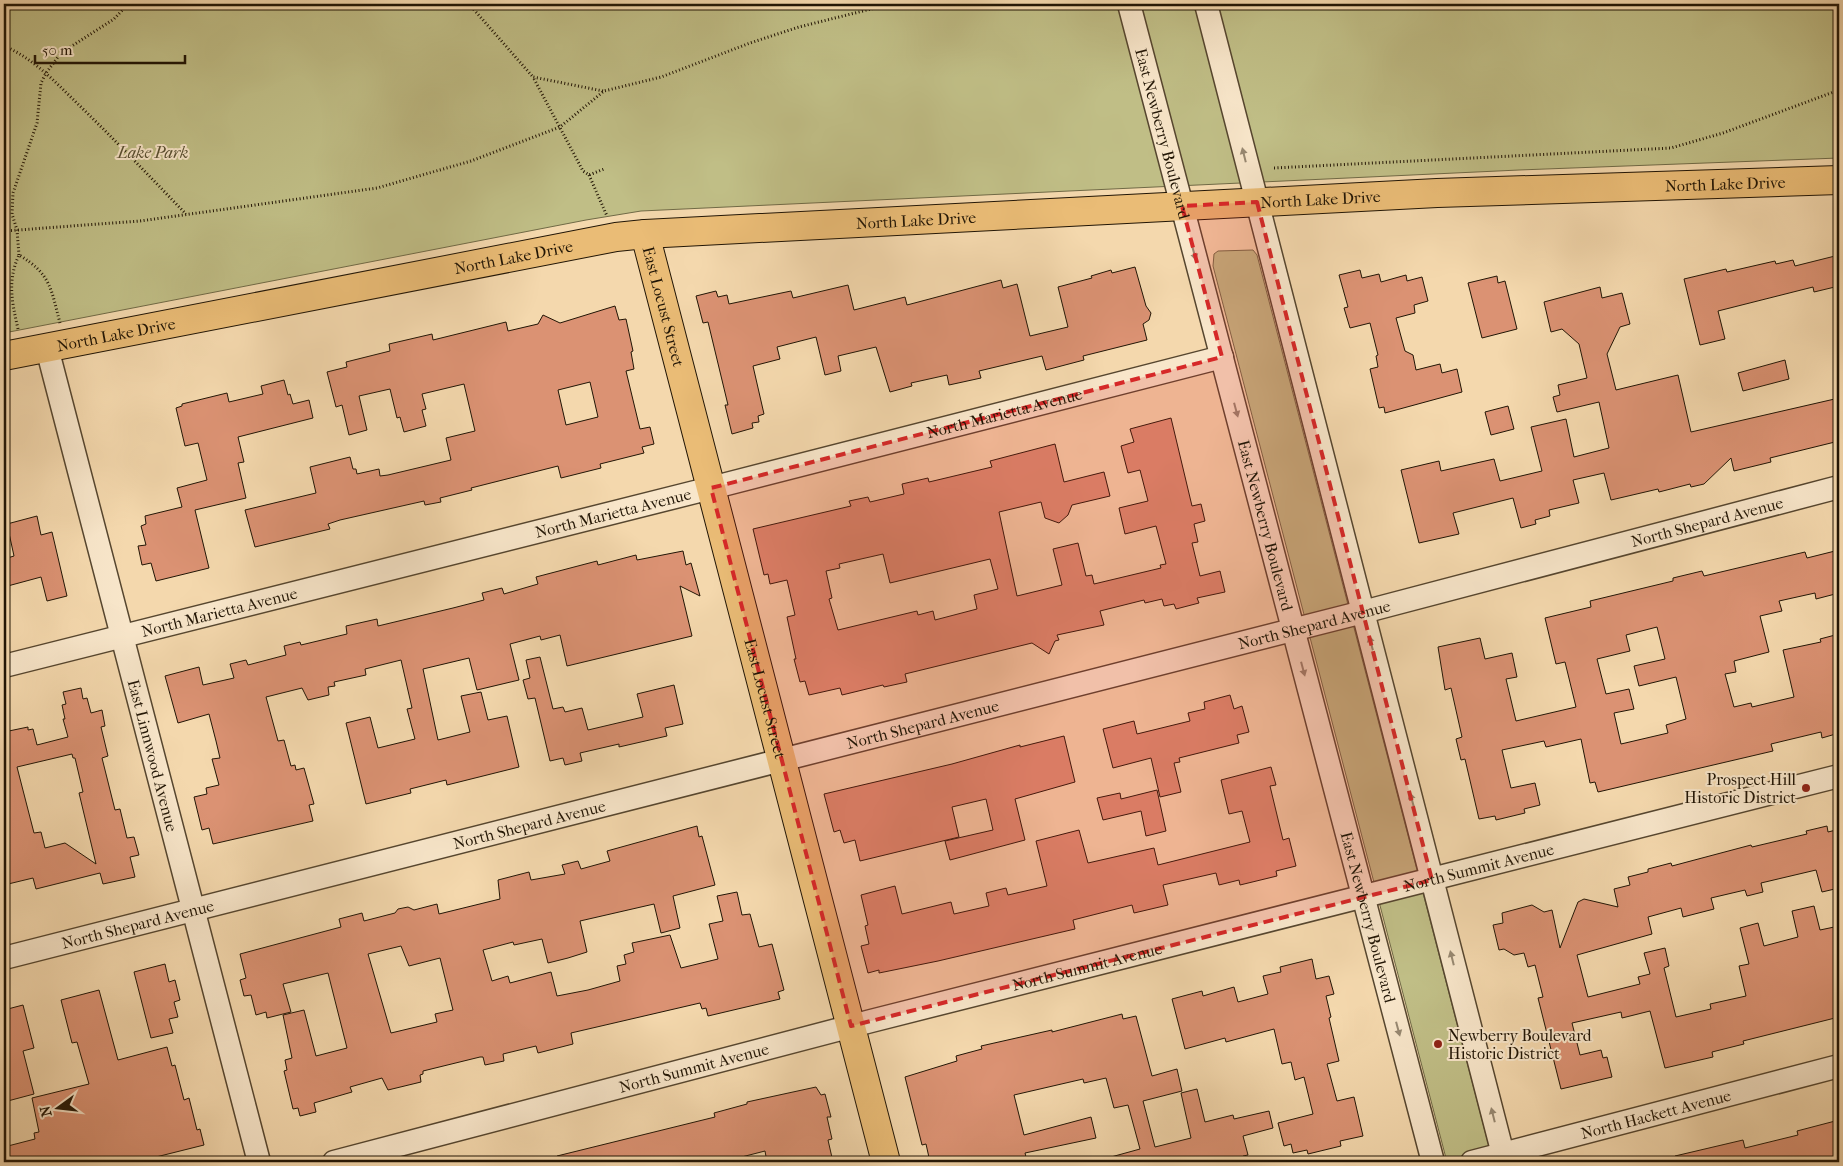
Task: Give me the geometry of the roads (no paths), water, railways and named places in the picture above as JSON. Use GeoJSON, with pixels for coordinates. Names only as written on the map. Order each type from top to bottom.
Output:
{"type":"FeatureCollection","features":[{"type":"Feature","properties":{"kind":"main road","name":"North Lake Drive"},"geometry":{"type":"LineString","coordinates":[[4,356],[616,237],[645,234],[1467,192],[1839,180]]}},
{"type":"Feature","properties":{"kind":"main road","name":"East Locust Street"},"geometry":{"type":"LineString","coordinates":[[645,234],[886,1162]]}},
{"type":"Feature","properties":{"kind":"street","name":"East Newberry Boulevard"},"geometry":{"type":"LineString","coordinates":[[1129,4],[1433,1162]]}},
{"type":"Feature","properties":{"kind":"street"},"geometry":{"type":"LineString","coordinates":[[1206,4],[1504,1158]]}},
{"type":"Feature","properties":{"kind":"street","name":"East Linnwood Avenue"},"geometry":{"type":"LineString","coordinates":[[47,348],[259,1162]]}},
{"type":"Feature","properties":{"kind":"street","name":"North Marietta Avenue"},"geometry":{"type":"LineString","coordinates":[[4,666],[1222,357]]}},
{"type":"Feature","properties":{"kind":"street","name":"North Shepard Avenue"},"geometry":{"type":"LineString","coordinates":[[4,958],[1293,630],[1839,487]]}},
{"type":"Feature","properties":{"kind":"street","name":"North Summit Avenue"},"geometry":{"type":"LineString","coordinates":[[334,1162],[851,1026],[1363,898],[1839,776]]}},
{"type":"Feature","properties":{"kind":"street","name":"North Hackett Avenue"},"geometry":{"type":"LineString","coordinates":[[1472,1162],[1504,1158],[1839,1066]]}},
{"type":"Feature","properties":{"kind":"place","name":"Prospect Hill Historic District"},"geometry":{"type":"Point","coordinates":[1806,788]}},
{"type":"Feature","properties":{"kind":"place","name":"Newberry Boulevard Historic District"},"geometry":{"type":"Point","coordinates":[1438,1044]}},
{"type":"Feature","properties":{"kind":"park label","name":"Lake Park"},"geometry":{"type":"Point","coordinates":[153,152]}}]}
